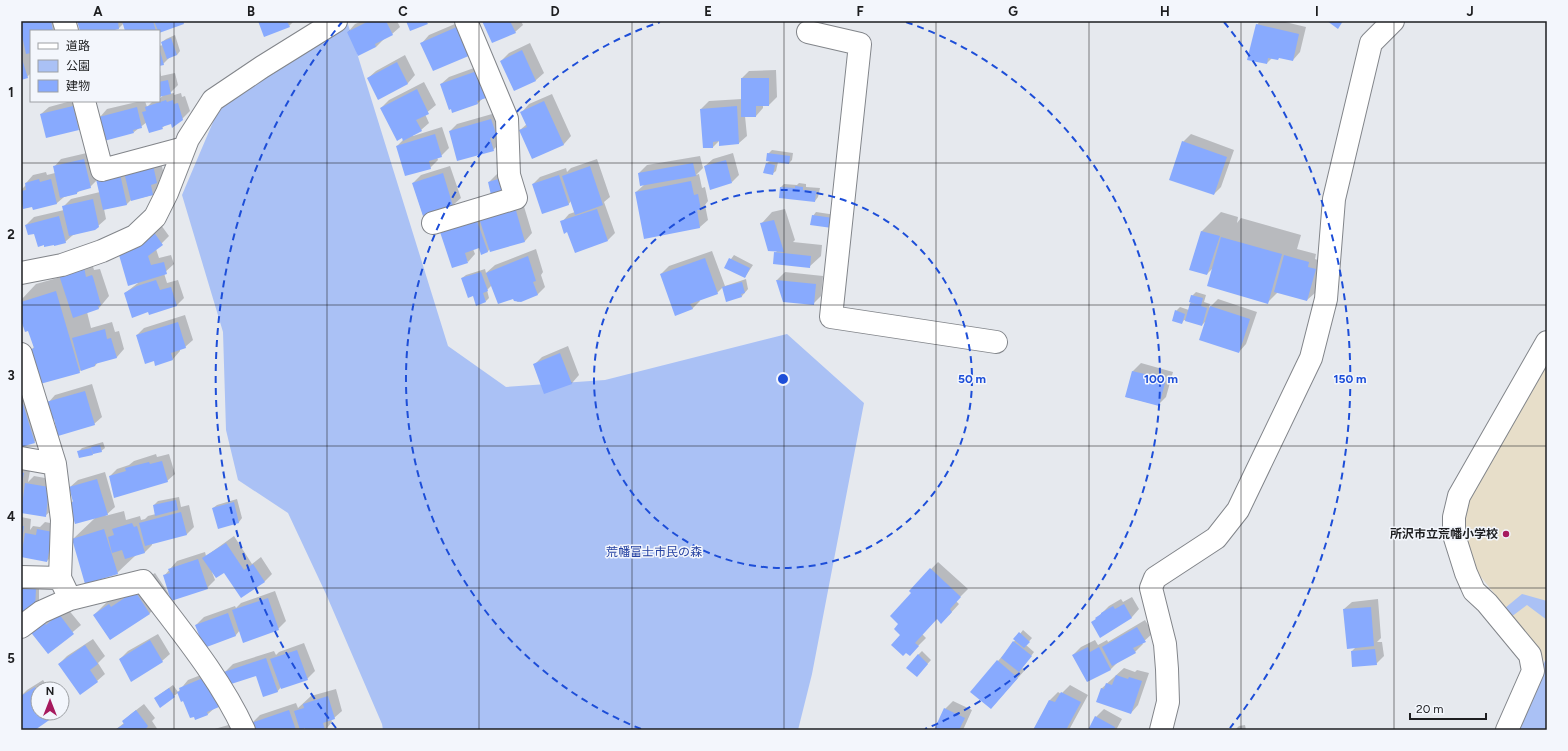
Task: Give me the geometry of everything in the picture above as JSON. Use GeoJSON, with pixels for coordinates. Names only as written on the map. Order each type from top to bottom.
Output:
{"type":"FeatureCollection","features":[{"type":"Feature","properties":{"kind":"street"},"geometry":{"type":"LineString","coordinates":[[22,271],[62,265],[102,251],[135,236],[155,217],[167,193],[188,139],[213,100],[262,67],[336,21]]}},
{"type":"Feature","properties":{"kind":"street"},"geometry":{"type":"LineString","coordinates":[[433,224],[516,198],[510,175],[507,119],[466,21]]}},
{"type":"Feature","properties":{"kind":"street"},"geometry":{"type":"LineString","coordinates":[[1161,730],[1168,702],[1167,669],[1165,644],[1152,588],[1153,583],[1155,578],[1216,538],[1238,510],[1311,358],[1326,299],[1334,199],[1371,43],[1393,21]]}},
{"type":"Feature","properties":{"kind":"street"},"geometry":{"type":"LineString","coordinates":[[808,32],[860,44],[831,317],[996,342]]}},
{"type":"Feature","properties":{"kind":"street"},"geometry":{"type":"LineString","coordinates":[[84,102],[102,170],[184,148]]}},
{"type":"Feature","properties":{"kind":"street"},"geometry":{"type":"LineString","coordinates":[[1507,730],[1533,671],[1530,655],[1474,591],[1466,573],[1454,535],[1454,517],[1459,496],[1547,342]]}},
{"type":"Feature","properties":{"kind":"street"},"geometry":{"type":"LineString","coordinates":[[21,354],[55,464],[62,520],[60,578],[70,599]]}},
{"type":"Feature","properties":{"kind":"street"},"geometry":{"type":"LineString","coordinates":[[21,458],[55,464]]}},
{"type":"Feature","properties":{"kind":"street"},"geometry":{"type":"LineString","coordinates":[[21,577],[60,578]]}},
{"type":"Feature","properties":{"kind":"street"},"geometry":{"type":"LineString","coordinates":[[21,627],[41,612],[70,599],[143,581],[215,677],[244,730]]}},
{"type":"Feature","properties":{"kind":"shaded area","name":"所沢市立荒幡小学校"},"geometry":{"type":"Polygon","coordinates":[[[1547,354],[1547,730],[1516,730],[1545,661],[1534,651],[1498,598],[1468,561],[1464,507],[1547,354]]]}},
{"type":"Feature","properties":{"kind":"green space","name":"荒幡富士市民の森"},"geometry":{"type":"Polygon","coordinates":[[[347,21],[448,346],[506,387],[605,380],[787,334],[864,403],[812,674],[798,730],[383,730],[382,724],[326,594],[288,513],[238,480],[226,430],[223,332],[182,195],[219,108],[347,21]]]}},
{"type":"Feature","properties":{"kind":"green space"},"geometry":{"type":"Polygon","coordinates":[[[1522,594],[1547,601],[1547,620],[1527,605],[1511,617],[1505,608],[1522,594]]]}},
{"type":"Feature","properties":{"kind":"green space"},"geometry":{"type":"Polygon","coordinates":[[[1545,661],[1547,661],[1547,730],[1516,730],[1545,661]]]}},
{"type":"Feature","properties":{"kind":"building"},"geometry":{"type":"Polygon","coordinates":[[[21,21],[51,21],[53,30],[30,30],[30,53],[26,54],[21,31],[21,21]]]}},
{"type":"Feature","properties":{"kind":"building"},"geometry":{"type":"Polygon","coordinates":[[[77,21],[118,21],[119,29],[115,30],[80,30],[77,21]]]}},
{"type":"Feature","properties":{"kind":"building"},"geometry":{"type":"Polygon","coordinates":[[[122,21],[153,21],[156,30],[125,30],[122,21]]]}},
{"type":"Feature","properties":{"kind":"building"},"geometry":{"type":"Polygon","coordinates":[[[154,21],[183,21],[184,24],[160,33],[160,30],[158,30],[154,21]]]}},
{"type":"Feature","properties":{"kind":"building"},"geometry":{"type":"Polygon","coordinates":[[[258,21],[287,21],[290,27],[264,37],[258,21]]]}},
{"type":"Feature","properties":{"kind":"building"},"geometry":{"type":"Polygon","coordinates":[[[369,21],[386,21],[393,35],[375,44],[376,47],[358,56],[347,32],[369,21]]]}},
{"type":"Feature","properties":{"kind":"building"},"geometry":{"type":"Polygon","coordinates":[[[406,21],[426,21],[428,24],[410,31],[406,21]]]}},
{"type":"Feature","properties":{"kind":"building"},"geometry":{"type":"Polygon","coordinates":[[[482,21],[510,21],[516,33],[492,43],[482,21]]]}},
{"type":"Feature","properties":{"kind":"building"},"geometry":{"type":"Polygon","coordinates":[[[1327,21],[1343,21],[1338,29],[1327,21]]]}},
{"type":"Feature","properties":{"kind":"building"},"geometry":{"type":"Polygon","coordinates":[[[1256,24],[1299,34],[1293,61],[1279,58],[1278,60],[1268,58],[1267,64],[1247,60],[1256,24]]]}},
{"type":"Feature","properties":{"kind":"building"},"geometry":{"type":"Polygon","coordinates":[[[459,26],[471,55],[433,71],[420,43],[459,26]]]}},
{"type":"Feature","properties":{"kind":"building"},"geometry":{"type":"Polygon","coordinates":[[[171,38],[177,55],[167,59],[161,42],[171,38]]]}},
{"type":"Feature","properties":{"kind":"building"},"geometry":{"type":"Polygon","coordinates":[[[522,50],[536,81],[514,91],[500,61],[522,50]]]}},
{"type":"Feature","properties":{"kind":"building"},"geometry":{"type":"Polygon","coordinates":[[[160,51],[164,65],[160,66],[160,51]]]}},
{"type":"Feature","properties":{"kind":"building"},"geometry":{"type":"Polygon","coordinates":[[[21,56],[28,78],[21,80],[21,56]]]}},
{"type":"Feature","properties":{"kind":"building"},"geometry":{"type":"Polygon","coordinates":[[[397,62],[408,84],[378,100],[367,78],[397,62]]]}},
{"type":"Feature","properties":{"kind":"building"},"geometry":{"type":"Polygon","coordinates":[[[477,71],[486,98],[477,101],[478,104],[452,113],[451,109],[449,110],[440,84],[477,71]]]}},
{"type":"Feature","properties":{"kind":"building"},"geometry":{"type":"Polygon","coordinates":[[[741,78],[769,78],[769,106],[756,106],[756,117],[741,117],[741,78]]]}},
{"type":"Feature","properties":{"kind":"building"},"geometry":{"type":"Polygon","coordinates":[[[168,80],[171,94],[160,97],[160,82],[168,80]]]}},
{"type":"Feature","properties":{"kind":"building"},"geometry":{"type":"Polygon","coordinates":[[[417,89],[429,114],[416,120],[422,131],[403,141],[402,138],[397,141],[380,108],[417,89]]]}},
{"type":"Feature","properties":{"kind":"building"},"geometry":{"type":"Polygon","coordinates":[[[166,100],[167,102],[173,100],[174,104],[178,103],[183,120],[172,128],[171,124],[162,127],[163,129],[149,133],[142,112],[146,111],[145,107],[166,100]]]}},
{"type":"Feature","properties":{"kind":"building"},"geometry":{"type":"Polygon","coordinates":[[[544,101],[564,145],[532,159],[519,130],[527,127],[520,112],[544,101]]]}},
{"type":"Feature","properties":{"kind":"building"},"geometry":{"type":"Polygon","coordinates":[[[73,106],[79,130],[46,138],[40,114],[73,106]]]}},
{"type":"Feature","properties":{"kind":"building"},"geometry":{"type":"Polygon","coordinates":[[[737,106],[739,144],[719,146],[719,141],[713,142],[713,148],[703,148],[700,109],[737,106]]]}},
{"type":"Feature","properties":{"kind":"building"},"geometry":{"type":"Polygon","coordinates":[[[137,107],[142,128],[133,130],[134,133],[104,141],[99,117],[137,107]]]}},
{"type":"Feature","properties":{"kind":"building"},"geometry":{"type":"Polygon","coordinates":[[[491,119],[497,136],[490,138],[494,151],[457,161],[449,131],[491,119]]]}},
{"type":"Feature","properties":{"kind":"building"},"geometry":{"type":"Polygon","coordinates":[[[435,134],[442,157],[429,161],[431,169],[405,176],[396,146],[435,134]]]}},
{"type":"Feature","properties":{"kind":"building"},"geometry":{"type":"Polygon","coordinates":[[[1182,141],[1227,157],[1214,195],[1169,180],[1182,141]]]}},
{"type":"Feature","properties":{"kind":"building"},"geometry":{"type":"Polygon","coordinates":[[[767,153],[790,156],[789,164],[766,161],[767,153]]]}},
{"type":"Feature","properties":{"kind":"building"},"geometry":{"type":"Polygon","coordinates":[[[84,159],[91,188],[77,192],[77,194],[60,198],[53,166],[84,159]]]}},
{"type":"Feature","properties":{"kind":"building"},"geometry":{"type":"Polygon","coordinates":[[[726,160],[732,183],[710,190],[704,166],[726,160]]]}},
{"type":"Feature","properties":{"kind":"building"},"geometry":{"type":"Polygon","coordinates":[[[693,163],[696,176],[640,186],[638,173],[693,163]]]}},
{"type":"Feature","properties":{"kind":"building"},"geometry":{"type":"Polygon","coordinates":[[[766,163],[775,165],[773,175],[763,173],[766,163]]]}},
{"type":"Feature","properties":{"kind":"building"},"geometry":{"type":"Polygon","coordinates":[[[153,165],[157,183],[151,185],[153,195],[131,201],[124,172],[153,165]]]}},
{"type":"Feature","properties":{"kind":"building"},"geometry":{"type":"Polygon","coordinates":[[[590,166],[603,205],[575,215],[562,176],[590,166]]]}},
{"type":"Feature","properties":{"kind":"building"},"geometry":{"type":"Polygon","coordinates":[[[443,173],[453,206],[423,216],[412,183],[443,173]]]}},
{"type":"Feature","properties":{"kind":"building"},"geometry":{"type":"Polygon","coordinates":[[[120,174],[127,205],[103,210],[96,179],[120,174]]]}},
{"type":"Feature","properties":{"kind":"building"},"geometry":{"type":"Polygon","coordinates":[[[559,175],[569,205],[542,214],[532,184],[559,175]]]}},
{"type":"Feature","properties":{"kind":"building"},"geometry":{"type":"Polygon","coordinates":[[[502,178],[505,191],[491,195],[488,182],[502,178]]]}},
{"type":"Feature","properties":{"kind":"building"},"geometry":{"type":"Polygon","coordinates":[[[39,179],[40,182],[51,179],[57,204],[33,210],[32,207],[23,209],[21,191],[26,190],[25,183],[39,179]]]}},
{"type":"Feature","properties":{"kind":"building"},"geometry":{"type":"Polygon","coordinates":[[[691,181],[694,195],[698,194],[701,210],[697,210],[700,228],[644,239],[635,192],[691,181]]]}},
{"type":"Feature","properties":{"kind":"building"},"geometry":{"type":"Polygon","coordinates":[[[795,186],[803,187],[803,190],[816,191],[815,202],[779,198],[780,187],[795,188],[795,186]]]}},
{"type":"Feature","properties":{"kind":"building"},"geometry":{"type":"Polygon","coordinates":[[[93,199],[99,227],[95,230],[69,236],[62,206],[93,199]]]}},
{"type":"Feature","properties":{"kind":"building"},"geometry":{"type":"Polygon","coordinates":[[[515,207],[525,242],[490,252],[479,218],[515,207]]]}},
{"type":"Feature","properties":{"kind":"building"},"geometry":{"type":"Polygon","coordinates":[[[597,209],[608,241],[575,253],[567,232],[564,234],[560,221],[597,209]]]}},
{"type":"Feature","properties":{"kind":"building"},"geometry":{"type":"Polygon","coordinates":[[[812,215],[833,218],[832,228],[810,225],[812,215]]]}},
{"type":"Feature","properties":{"kind":"building"},"geometry":{"type":"Polygon","coordinates":[[[59,216],[66,243],[54,246],[44,247],[44,245],[38,247],[34,234],[28,235],[25,225],[59,216]]]}},
{"type":"Feature","properties":{"kind":"building"},"geometry":{"type":"Polygon","coordinates":[[[774,220],[784,252],[768,251],[760,223],[774,220]]]}},
{"type":"Feature","properties":{"kind":"building"},"geometry":{"type":"Polygon","coordinates":[[[477,221],[488,252],[481,255],[479,248],[465,253],[468,263],[452,268],[440,232],[477,221]]]}},
{"type":"Feature","properties":{"kind":"building"},"geometry":{"type":"Polygon","coordinates":[[[153,231],[163,245],[148,256],[151,265],[164,262],[167,274],[128,286],[119,255],[153,231]]]}},
{"type":"Feature","properties":{"kind":"building"},"geometry":{"type":"Polygon","coordinates":[[[1201,231],[1220,236],[1207,275],[1189,270],[1201,231]]]}},
{"type":"Feature","properties":{"kind":"building"},"geometry":{"type":"Polygon","coordinates":[[[1221,237],[1282,254],[1268,304],[1207,286],[1221,237]]]}},
{"type":"Feature","properties":{"kind":"building"},"geometry":{"type":"Polygon","coordinates":[[[774,252],[811,256],[810,268],[773,264],[774,252]]]}},
{"type":"Feature","properties":{"kind":"building"},"geometry":{"type":"Polygon","coordinates":[[[1284,255],[1309,262],[1308,267],[1316,269],[1307,301],[1274,292],[1284,255]]]}},
{"type":"Feature","properties":{"kind":"building"},"geometry":{"type":"Polygon","coordinates":[[[528,256],[536,281],[533,282],[538,295],[521,302],[514,301],[513,299],[498,304],[486,273],[528,256]]]}},
{"type":"Feature","properties":{"kind":"building"},"geometry":{"type":"Polygon","coordinates":[[[705,258],[718,294],[690,304],[693,309],[675,316],[660,274],[705,258]]]}},
{"type":"Feature","properties":{"kind":"building"},"geometry":{"type":"Polygon","coordinates":[[[729,258],[750,268],[745,278],[724,268],[729,258]]]}},
{"type":"Feature","properties":{"kind":"building"},"geometry":{"type":"Polygon","coordinates":[[[84,267],[86,277],[92,275],[93,277],[101,305],[98,306],[99,309],[73,318],[59,275],[84,267]]]}},
{"type":"Feature","properties":{"kind":"building"},"geometry":{"type":"Polygon","coordinates":[[[481,272],[488,291],[483,293],[486,302],[476,306],[473,296],[468,298],[461,278],[481,272]]]}},
{"type":"Feature","properties":{"kind":"building"},"geometry":{"type":"Polygon","coordinates":[[[156,280],[160,290],[171,287],[177,306],[149,315],[148,312],[132,318],[124,293],[137,286],[156,280]]]}},
{"type":"Feature","properties":{"kind":"building"},"geometry":{"type":"Polygon","coordinates":[[[776,280],[816,284],[814,305],[783,302],[776,280]]]}},
{"type":"Feature","properties":{"kind":"building"},"geometry":{"type":"Polygon","coordinates":[[[742,282],[745,293],[741,294],[742,297],[726,302],[722,287],[742,282]]]}},
{"type":"Feature","properties":{"kind":"building"},"geometry":{"type":"Polygon","coordinates":[[[56,291],[80,373],[40,384],[30,350],[34,348],[28,331],[25,332],[21,320],[21,302],[56,291]]]}},
{"type":"Feature","properties":{"kind":"building"},"geometry":{"type":"Polygon","coordinates":[[[1191,295],[1203,298],[1201,306],[1207,308],[1202,326],[1185,321],[1190,303],[1198,305],[1189,302],[1191,295]]]}},
{"type":"Feature","properties":{"kind":"building"},"geometry":{"type":"Polygon","coordinates":[[[1210,306],[1250,319],[1239,353],[1199,340],[1210,306]]]}},
{"type":"Feature","properties":{"kind":"building"},"geometry":{"type":"Polygon","coordinates":[[[1175,310],[1185,314],[1182,324],[1172,321],[1175,310]]]}},
{"type":"Feature","properties":{"kind":"building"},"geometry":{"type":"Polygon","coordinates":[[[178,322],[186,348],[171,353],[173,360],[155,366],[154,361],[145,364],[136,335],[178,322]]]}},
{"type":"Feature","properties":{"kind":"building"},"geometry":{"type":"Polygon","coordinates":[[[105,329],[107,339],[111,338],[117,358],[95,364],[95,366],[81,371],[72,338],[105,329]]]}},
{"type":"Feature","properties":{"kind":"building"},"geometry":{"type":"Polygon","coordinates":[[[560,353],[572,384],[544,394],[533,364],[560,353]]]}},
{"type":"Feature","properties":{"kind":"building"},"geometry":{"type":"Polygon","coordinates":[[[1132,371],[1166,379],[1159,406],[1125,397],[1132,371]]]}},
{"type":"Feature","properties":{"kind":"building"},"geometry":{"type":"Polygon","coordinates":[[[85,391],[95,425],[58,436],[54,419],[52,420],[46,402],[85,391]]]}},
{"type":"Feature","properties":{"kind":"building"},"geometry":{"type":"Polygon","coordinates":[[[23,404],[35,443],[21,447],[21,405],[23,404]]]}},
{"type":"Feature","properties":{"kind":"building"},"geometry":{"type":"Polygon","coordinates":[[[100,445],[102,452],[93,454],[91,447],[100,445]]]}},
{"type":"Feature","properties":{"kind":"building"},"geometry":{"type":"Polygon","coordinates":[[[91,448],[93,455],[79,458],[77,451],[91,448]]]}},
{"type":"Feature","properties":{"kind":"building"},"geometry":{"type":"Polygon","coordinates":[[[162,461],[168,482],[114,498],[109,476],[126,471],[125,468],[149,462],[150,464],[162,461]]]}},
{"type":"Feature","properties":{"kind":"building"},"geometry":{"type":"Polygon","coordinates":[[[21,472],[24,473],[22,483],[21,483],[21,472]]]}},
{"type":"Feature","properties":{"kind":"building"},"geometry":{"type":"Polygon","coordinates":[[[97,479],[108,515],[75,524],[69,503],[73,502],[69,487],[97,479]]]}},
{"type":"Feature","properties":{"kind":"building"},"geometry":{"type":"Polygon","coordinates":[[[25,483],[49,487],[46,517],[21,513],[25,483]]]}},
{"type":"Feature","properties":{"kind":"building"},"geometry":{"type":"Polygon","coordinates":[[[176,500],[178,510],[155,516],[153,505],[176,500]]]}},
{"type":"Feature","properties":{"kind":"building"},"geometry":{"type":"Polygon","coordinates":[[[234,502],[239,523],[218,529],[212,508],[234,502]]]}},
{"type":"Feature","properties":{"kind":"building"},"geometry":{"type":"Polygon","coordinates":[[[181,512],[187,535],[145,546],[139,523],[181,512]]]}},
{"type":"Feature","properties":{"kind":"building"},"geometry":{"type":"Polygon","coordinates":[[[132,523],[134,527],[137,526],[145,553],[125,559],[122,550],[112,553],[108,537],[114,535],[112,529],[132,523]]]}},
{"type":"Feature","properties":{"kind":"building"},"geometry":{"type":"Polygon","coordinates":[[[21,526],[24,526],[22,541],[21,541],[21,526]]]}},
{"type":"Feature","properties":{"kind":"building"},"geometry":{"type":"Polygon","coordinates":[[[37,529],[53,532],[47,562],[21,557],[25,533],[36,535],[37,529]]]}},
{"type":"Feature","properties":{"kind":"building"},"geometry":{"type":"Polygon","coordinates":[[[104,529],[118,574],[85,584],[72,539],[104,529]]]}},
{"type":"Feature","properties":{"kind":"building"},"geometry":{"type":"Polygon","coordinates":[[[226,543],[244,570],[253,564],[265,582],[241,598],[224,573],[216,578],[202,558],[226,543]]]}},
{"type":"Feature","properties":{"kind":"building"},"geometry":{"type":"Polygon","coordinates":[[[198,559],[208,589],[171,601],[163,575],[170,573],[168,569],[198,559]]]}},
{"type":"Feature","properties":{"kind":"building"},"geometry":{"type":"Polygon","coordinates":[[[930,568],[961,597],[950,609],[952,612],[941,624],[937,619],[915,643],[919,646],[910,656],[906,653],[903,656],[891,645],[900,635],[894,629],[898,624],[890,616],[911,593],[909,591],[930,568]]]}},
{"type":"Feature","properties":{"kind":"building"},"geometry":{"type":"Polygon","coordinates":[[[21,589],[36,589],[35,607],[21,613],[21,589]]]}},
{"type":"Feature","properties":{"kind":"building"},"geometry":{"type":"Polygon","coordinates":[[[135,591],[150,614],[110,640],[93,615],[109,604],[111,607],[135,591]]]}},
{"type":"Feature","properties":{"kind":"building"},"geometry":{"type":"Polygon","coordinates":[[[268,598],[279,630],[243,643],[232,610],[268,598]]]}},
{"type":"Feature","properties":{"kind":"building"},"geometry":{"type":"Polygon","coordinates":[[[1124,604],[1132,618],[1100,638],[1091,622],[1101,613],[1113,606],[1115,609],[1124,604]]]}},
{"type":"Feature","properties":{"kind":"building"},"geometry":{"type":"Polygon","coordinates":[[[1371,607],[1374,646],[1347,649],[1343,609],[1371,607]]]}},
{"type":"Feature","properties":{"kind":"building"},"geometry":{"type":"Polygon","coordinates":[[[228,613],[236,636],[204,648],[195,625],[228,613]]]}},
{"type":"Feature","properties":{"kind":"building"},"geometry":{"type":"Polygon","coordinates":[[[59,614],[74,634],[48,654],[29,630],[42,619],[46,625],[59,614]]]}},
{"type":"Feature","properties":{"kind":"building"},"geometry":{"type":"Polygon","coordinates":[[[1137,627],[1146,642],[1133,648],[1136,653],[1112,666],[1102,647],[1137,627]]]}},
{"type":"Feature","properties":{"kind":"building"},"geometry":{"type":"Polygon","coordinates":[[[1019,632],[1030,642],[1024,648],[1013,639],[1019,632]]]}},
{"type":"Feature","properties":{"kind":"building"},"geometry":{"type":"Polygon","coordinates":[[[150,640],[163,662],[131,682],[119,659],[150,640]]]}},
{"type":"Feature","properties":{"kind":"building"},"geometry":{"type":"Polygon","coordinates":[[[1013,641],[1032,656],[1019,672],[1001,658],[1013,641]]]}},
{"type":"Feature","properties":{"kind":"building"},"geometry":{"type":"Polygon","coordinates":[[[85,645],[98,664],[90,670],[98,682],[80,695],[58,664],[85,645]]]}},
{"type":"Feature","properties":{"kind":"building"},"geometry":{"type":"Polygon","coordinates":[[[1088,647],[1090,652],[1099,647],[1111,670],[1087,682],[1072,655],[1088,647]]]}},
{"type":"Feature","properties":{"kind":"building"},"geometry":{"type":"Polygon","coordinates":[[[1375,649],[1377,665],[1352,667],[1351,651],[1375,649]]]}},
{"type":"Feature","properties":{"kind":"building"},"geometry":{"type":"Polygon","coordinates":[[[297,650],[308,680],[281,689],[270,659],[297,650]]]}},
{"type":"Feature","properties":{"kind":"building"},"geometry":{"type":"Polygon","coordinates":[[[918,654],[928,664],[917,677],[906,668],[918,654]]]}},
{"type":"Feature","properties":{"kind":"building"},"geometry":{"type":"Polygon","coordinates":[[[266,658],[278,692],[263,697],[256,676],[228,685],[224,672],[266,658]]]}},
{"type":"Feature","properties":{"kind":"building"},"geometry":{"type":"Polygon","coordinates":[[[997,660],[1018,678],[991,709],[970,692],[997,660]]]}},
{"type":"Feature","properties":{"kind":"building"},"geometry":{"type":"Polygon","coordinates":[[[1116,675],[1142,681],[1131,714],[1096,702],[1101,688],[1104,689],[1106,683],[1112,685],[1116,675]]]}},
{"type":"Feature","properties":{"kind":"building"},"geometry":{"type":"Polygon","coordinates":[[[203,678],[209,689],[211,688],[219,707],[207,712],[208,715],[195,720],[194,717],[190,718],[183,701],[181,702],[177,692],[180,691],[179,688],[203,678]]]}},
{"type":"Feature","properties":{"kind":"building"},"geometry":{"type":"Polygon","coordinates":[[[169,688],[175,697],[160,708],[154,698],[169,688]]]}},
{"type":"Feature","properties":{"kind":"building"},"geometry":{"type":"Polygon","coordinates":[[[30,690],[30,721],[48,721],[35,730],[21,730],[21,696],[30,690]]]}},
{"type":"Feature","properties":{"kind":"building"},"geometry":{"type":"Polygon","coordinates":[[[1061,692],[1081,702],[1066,730],[1033,730],[1049,700],[1055,702],[1061,692]]]}},
{"type":"Feature","properties":{"kind":"building"},"geometry":{"type":"Polygon","coordinates":[[[328,696],[335,719],[323,723],[325,730],[305,730],[305,728],[300,730],[294,711],[304,708],[303,704],[328,696]]]}},
{"type":"Feature","properties":{"kind":"building"},"geometry":{"type":"Polygon","coordinates":[[[944,708],[965,718],[959,730],[934,730],[944,708]]]}},
{"type":"Feature","properties":{"kind":"building"},"geometry":{"type":"Polygon","coordinates":[[[136,710],[148,726],[145,730],[115,730],[124,724],[122,721],[136,710]]]}},
{"type":"Feature","properties":{"kind":"building"},"geometry":{"type":"Polygon","coordinates":[[[289,710],[296,730],[254,730],[251,723],[289,710]]]}},
{"type":"Feature","properties":{"kind":"building"},"geometry":{"type":"Polygon","coordinates":[[[1095,716],[1115,727],[1114,730],[1088,730],[1095,716]]]}},
{"type":"Feature","properties":{"kind":"place","name":"所沢市立荒幡小学校"},"geometry":{"type":"Point","coordinates":[1506,534]}}]}
